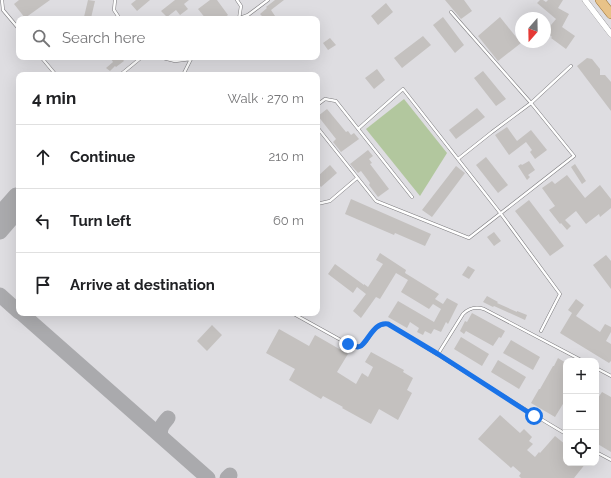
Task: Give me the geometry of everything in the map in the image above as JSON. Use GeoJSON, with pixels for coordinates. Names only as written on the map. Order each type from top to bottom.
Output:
{"type":"FeatureCollection","features":[{"type":"Feature","properties":{"kind":"main road"},"geometry":{"type":"LineString","coordinates":[[600,0],[611,14]]}},
{"type":"Feature","properties":{"kind":"street"},"geometry":{"type":"LineString","coordinates":[[585,0],[611,34]]}},
{"type":"Feature","properties":{"kind":"lane"},"geometry":{"type":"LineString","coordinates":[[2,0],[3,10],[16,25]]}},
{"type":"Feature","properties":{"kind":"lane"},"geometry":{"type":"LineString","coordinates":[[115,0],[114,10],[118,16]]}},
{"type":"Feature","properties":{"kind":"lane"},"geometry":{"type":"LineString","coordinates":[[237,0],[241,6],[240,16]]}},
{"type":"Feature","properties":{"kind":"lane"},"geometry":{"type":"LineString","coordinates":[[245,16],[268,0]]}},
{"type":"Feature","properties":{"kind":"lane"},"geometry":{"type":"LineString","coordinates":[[320,131],[376,201],[469,238],[574,156],[531,103],[451,12]]}},
{"type":"Feature","properties":{"kind":"lane"},"geometry":{"type":"LineString","coordinates":[[44,60],[54,72]]}},
{"type":"Feature","properties":{"kind":"lane"},"geometry":{"type":"LineString","coordinates":[[124,72],[138,60]]}},
{"type":"Feature","properties":{"kind":"lane"},"geometry":{"type":"LineString","coordinates":[[171,60],[183,60]]}},
{"type":"Feature","properties":{"kind":"lane"},"geometry":{"type":"LineString","coordinates":[[184,72],[190,60]]}},
{"type":"Feature","properties":{"kind":"lane"},"geometry":{"type":"LineString","coordinates":[[458,159],[531,103],[571,66]]}},
{"type":"Feature","properties":{"kind":"lane"},"geometry":{"type":"LineString","coordinates":[[358,129],[403,90],[501,214],[560,294],[541,331]]}},
{"type":"Feature","properties":{"kind":"lane"},"geometry":{"type":"LineString","coordinates":[[320,103],[325,99],[336,101],[412,198]]}},
{"type":"Feature","properties":{"kind":"lane"},"geometry":{"type":"LineString","coordinates":[[320,203],[330,201],[357,178]]}},
{"type":"Feature","properties":{"kind":"lane"},"geometry":{"type":"LineString","coordinates":[[438,354],[463,314],[468,309],[478,307],[577,358]]}},
{"type":"Feature","properties":{"kind":"lane"},"geometry":{"type":"LineString","coordinates":[[297,316],[348,344],[358,347],[364,343],[379,325],[388,324],[438,354],[534,416],[563,432]]}},
{"type":"Feature","properties":{"kind":"lane"},"geometry":{"type":"LineString","coordinates":[[599,370],[611,376]]}},
{"type":"Feature","properties":{"kind":"lane"},"geometry":{"type":"LineString","coordinates":[[599,454],[611,460]]}},
{"type":"Feature","properties":{"kind":"green space"},"geometry":{"type":"Polygon","coordinates":[[[404,99],[447,153],[420,196],[366,129],[404,99]]]}},
{"type":"Feature","properties":{"kind":"building"},"geometry":{"type":"Polygon","coordinates":[[[19,0],[50,0],[28,16],[23,16],[14,4],[19,0]]]}},
{"type":"Feature","properties":{"kind":"building"},"geometry":{"type":"Polygon","coordinates":[[[88,0],[95,1],[91,16],[84,16],[88,0]]]}},
{"type":"Feature","properties":{"kind":"building"},"geometry":{"type":"Polygon","coordinates":[[[136,0],[150,0],[137,11],[131,4],[136,0]]]}},
{"type":"Feature","properties":{"kind":"building"},"geometry":{"type":"Polygon","coordinates":[[[175,0],[189,0],[184,4],[188,9],[180,15],[176,10],[168,16],[166,16],[161,11],[175,0]]]}},
{"type":"Feature","properties":{"kind":"building"},"geometry":{"type":"Polygon","coordinates":[[[210,0],[217,0],[228,15],[204,16],[198,9],[210,0]]]}},
{"type":"Feature","properties":{"kind":"building"},"geometry":{"type":"Polygon","coordinates":[[[275,0],[284,0],[271,10],[275,16],[262,16],[260,14],[267,8],[266,7],[275,0]]]}},
{"type":"Feature","properties":{"kind":"building"},"geometry":{"type":"Polygon","coordinates":[[[445,0],[464,0],[472,11],[461,19],[445,0]]]}},
{"type":"Feature","properties":{"kind":"building"},"geometry":{"type":"Polygon","coordinates":[[[540,0],[546,2],[548,0],[563,0],[558,8],[569,14],[562,27],[575,36],[566,49],[551,38],[551,25],[556,19],[551,15],[551,12],[548,12],[537,3],[540,0]]]}},
{"type":"Feature","properties":{"kind":"building"},"geometry":{"type":"Polygon","coordinates":[[[386,3],[393,12],[378,25],[371,16],[386,3]]]}},
{"type":"Feature","properties":{"kind":"building"},"geometry":{"type":"Polygon","coordinates":[[[443,17],[464,45],[455,53],[433,25],[443,17]]]}},
{"type":"Feature","properties":{"kind":"building"},"geometry":{"type":"Polygon","coordinates":[[[500,17],[515,36],[515,48],[498,61],[478,36],[500,17]]]}},
{"type":"Feature","properties":{"kind":"building"},"geometry":{"type":"Polygon","coordinates":[[[423,36],[431,45],[402,68],[394,58],[423,36]]]}},
{"type":"Feature","properties":{"kind":"building"},"geometry":{"type":"Polygon","coordinates":[[[330,38],[336,45],[328,50],[323,43],[330,38]]]}},
{"type":"Feature","properties":{"kind":"building"},"geometry":{"type":"Polygon","coordinates":[[[587,58],[592,59],[600,69],[600,75],[605,75],[611,82],[611,111],[577,66],[587,58]]]}},
{"type":"Feature","properties":{"kind":"building"},"geometry":{"type":"Polygon","coordinates":[[[112,60],[124,61],[110,71],[106,68],[113,62],[112,60]]]}},
{"type":"Feature","properties":{"kind":"building"},"geometry":{"type":"Polygon","coordinates":[[[377,69],[385,80],[374,89],[365,78],[377,69]]]}},
{"type":"Feature","properties":{"kind":"building"},"geometry":{"type":"Polygon","coordinates":[[[483,71],[506,99],[496,106],[474,78],[483,71]]]}},
{"type":"Feature","properties":{"kind":"building"},"geometry":{"type":"Polygon","coordinates":[[[477,108],[485,117],[456,139],[449,130],[477,108]]]}},
{"type":"Feature","properties":{"kind":"building"},"geometry":{"type":"Polygon","coordinates":[[[327,109],[346,132],[348,131],[351,135],[354,133],[359,139],[341,152],[333,142],[336,139],[320,119],[320,114],[327,109]]]}},
{"type":"Feature","properties":{"kind":"building"},"geometry":{"type":"Polygon","coordinates":[[[507,127],[517,141],[531,130],[547,150],[535,159],[530,152],[532,150],[526,142],[509,155],[495,135],[507,127]]]}},
{"type":"Feature","properties":{"kind":"building"},"geometry":{"type":"Polygon","coordinates":[[[368,150],[373,156],[369,159],[372,163],[370,164],[389,189],[378,197],[361,171],[358,173],[350,164],[368,150]]]}},
{"type":"Feature","properties":{"kind":"building"},"geometry":{"type":"Polygon","coordinates":[[[486,157],[508,185],[498,193],[476,165],[486,157]]]}},
{"type":"Feature","properties":{"kind":"building"},"geometry":{"type":"Polygon","coordinates":[[[529,161],[535,170],[528,175],[530,177],[527,180],[518,166],[529,161]]]}},
{"type":"Feature","properties":{"kind":"building"},"geometry":{"type":"Polygon","coordinates":[[[575,164],[586,181],[582,184],[571,167],[575,164]]]}},
{"type":"Feature","properties":{"kind":"building"},"geometry":{"type":"Polygon","coordinates":[[[330,165],[337,173],[321,187],[320,174],[330,165]]]}},
{"type":"Feature","properties":{"kind":"building"},"geometry":{"type":"Polygon","coordinates":[[[456,166],[465,173],[432,217],[422,210],[456,166]]]}},
{"type":"Feature","properties":{"kind":"building"},"geometry":{"type":"Polygon","coordinates":[[[567,175],[585,198],[600,185],[611,199],[611,208],[600,217],[599,214],[586,224],[576,211],[565,220],[571,226],[567,230],[549,210],[555,206],[542,188],[552,181],[555,184],[567,175]]]}},
{"type":"Feature","properties":{"kind":"building"},"geometry":{"type":"Polygon","coordinates":[[[351,199],[431,234],[425,246],[395,233],[394,235],[345,214],[351,199]]]}},
{"type":"Feature","properties":{"kind":"building"},"geometry":{"type":"Polygon","coordinates":[[[529,200],[564,246],[550,256],[515,211],[529,200]]]}},
{"type":"Feature","properties":{"kind":"building"},"geometry":{"type":"Polygon","coordinates":[[[494,232],[501,241],[494,246],[487,237],[494,232]]]}},
{"type":"Feature","properties":{"kind":"building"},"geometry":{"type":"Polygon","coordinates":[[[380,253],[406,270],[405,273],[439,294],[435,299],[443,304],[447,298],[458,304],[448,324],[446,322],[441,332],[434,329],[431,334],[425,331],[423,335],[417,332],[419,328],[410,322],[407,328],[388,317],[398,301],[434,322],[441,309],[433,304],[429,309],[401,292],[408,280],[396,273],[380,299],[376,297],[361,318],[353,311],[366,294],[357,287],[353,293],[328,274],[335,264],[368,287],[383,264],[376,260],[380,253]]]}},
{"type":"Feature","properties":{"kind":"building"},"geometry":{"type":"Polygon","coordinates":[[[606,255],[611,261],[611,289],[593,265],[606,255]]]}},
{"type":"Feature","properties":{"kind":"building"},"geometry":{"type":"Polygon","coordinates":[[[468,266],[475,270],[469,279],[462,275],[468,266]]]}},
{"type":"Feature","properties":{"kind":"building"},"geometry":{"type":"Polygon","coordinates":[[[487,296],[498,302],[497,303],[527,315],[525,320],[483,302],[487,296]]]}},
{"type":"Feature","properties":{"kind":"building"},"geometry":{"type":"Polygon","coordinates":[[[576,299],[584,305],[576,316],[600,332],[605,324],[611,327],[611,332],[606,341],[611,344],[611,361],[609,363],[560,333],[572,313],[568,310],[576,299]]]}},
{"type":"Feature","properties":{"kind":"building"},"geometry":{"type":"Polygon","coordinates":[[[472,313],[505,331],[501,338],[499,337],[493,346],[466,331],[464,334],[460,331],[465,321],[467,322],[472,313]]]}},
{"type":"Feature","properties":{"kind":"building"},"geometry":{"type":"Polygon","coordinates":[[[212,325],[222,335],[207,351],[197,341],[212,325]]]}},
{"type":"Feature","properties":{"kind":"building"},"geometry":{"type":"Polygon","coordinates":[[[279,329],[309,346],[315,335],[348,354],[337,372],[356,384],[362,373],[368,377],[373,367],[365,362],[371,352],[404,370],[403,372],[413,378],[407,390],[412,393],[398,420],[379,409],[371,424],[323,396],[321,399],[289,380],[295,369],[266,353],[279,329]]]}},
{"type":"Feature","properties":{"kind":"building"},"geometry":{"type":"Polygon","coordinates":[[[461,337],[489,354],[482,366],[454,349],[461,337]]]}},
{"type":"Feature","properties":{"kind":"building"},"geometry":{"type":"Polygon","coordinates":[[[511,340],[540,357],[533,370],[503,353],[511,340]]]}},
{"type":"Feature","properties":{"kind":"building"},"geometry":{"type":"Polygon","coordinates":[[[558,358],[563,361],[563,404],[555,417],[531,403],[558,358]]]}},
{"type":"Feature","properties":{"kind":"building"},"geometry":{"type":"Polygon","coordinates":[[[498,360],[526,377],[519,389],[491,372],[498,360]]]}},
{"type":"Feature","properties":{"kind":"building"},"geometry":{"type":"Polygon","coordinates":[[[602,392],[611,397],[611,452],[599,445],[599,396],[602,392]]]}},
{"type":"Feature","properties":{"kind":"building"},"geometry":{"type":"Polygon","coordinates":[[[500,415],[520,433],[524,429],[532,437],[529,441],[533,444],[527,450],[535,457],[555,436],[563,443],[563,466],[584,466],[574,478],[521,478],[519,476],[521,473],[513,466],[511,468],[478,439],[500,415]]]}},
{"type":"Feature","properties":{"kind":"taxiway"},"geometry":{"type":"LineString","coordinates":[[0,213],[16,195]]}},
{"type":"Feature","properties":{"kind":"taxiway"},"geometry":{"type":"LineString","coordinates":[[0,232],[16,213]]}},
{"type":"Feature","properties":{"kind":"taxiway"},"geometry":{"type":"LineString","coordinates":[[0,295],[16,309]]}},
{"type":"Feature","properties":{"kind":"taxiway"},"geometry":{"type":"LineString","coordinates":[[24,316],[208,478]]}},
{"type":"Feature","properties":{"kind":"taxiway"},"geometry":{"type":"LineString","coordinates":[[161,436],[161,428],[168,418]]}},
{"type":"Feature","properties":{"kind":"taxiway"},"geometry":{"type":"LineString","coordinates":[[227,478],[230,475]]}},
{"type":"Feature","properties":{"kind":"route"},"geometry":{"type":"LineString","coordinates":[[348,344],[358,347],[361,346],[379,325],[388,324],[438,354],[534,416]]}}]}
